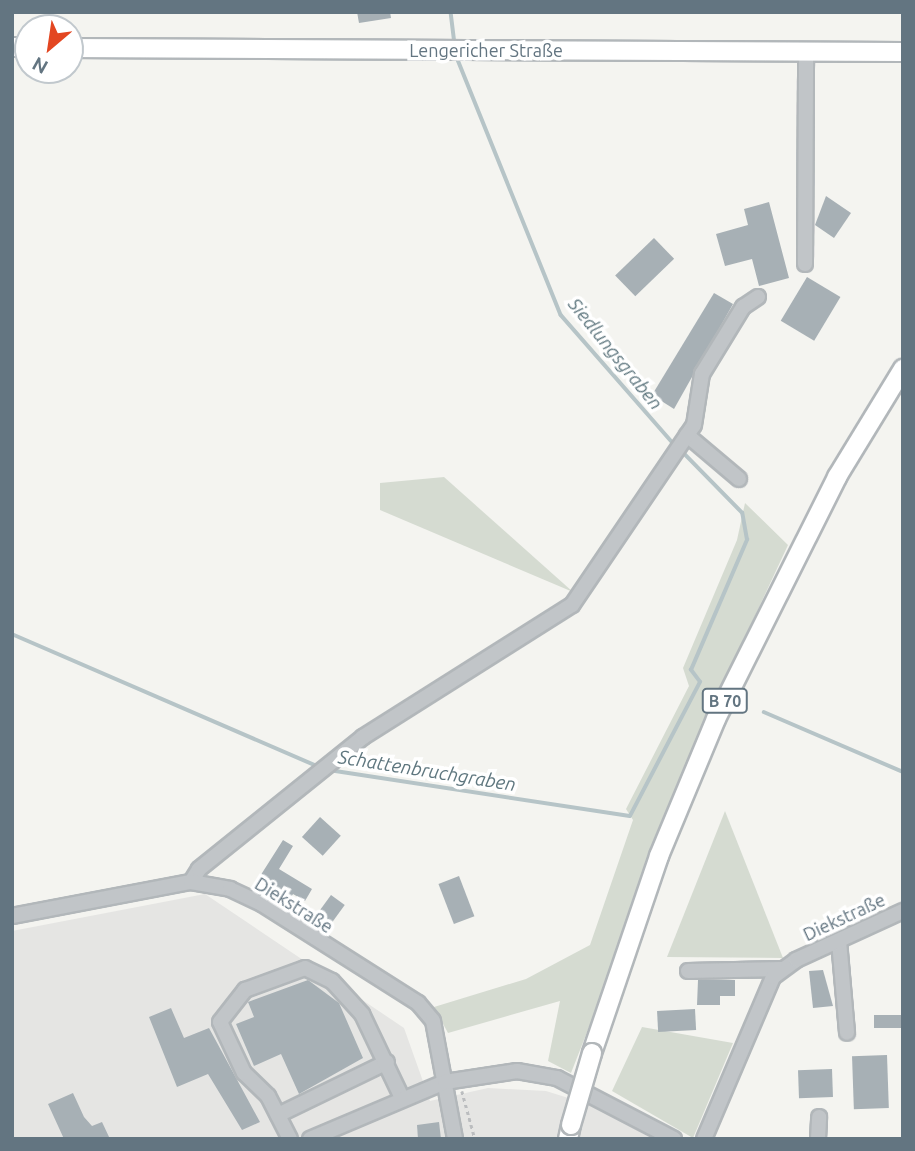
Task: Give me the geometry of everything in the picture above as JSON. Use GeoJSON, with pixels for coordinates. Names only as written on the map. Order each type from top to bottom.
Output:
{"type":"FeatureCollection","features":[{"type":"Feature","properties":{"kind":"main road","name":"Lengericher Straße"},"geometry":{"type":"LineString","coordinates":[[84,48],[903,52]]}},
{"type":"Feature","properties":{"kind":"main road","name":"B 70"},"geometry":{"type":"LineString","coordinates":[[570,1132],[592,1053],[659,856],[716,719],[837,477],[903,369]]}},
{"type":"Feature","properties":{"kind":"street"},"geometry":{"type":"LineString","coordinates":[[805,264],[806,52]]}},
{"type":"Feature","properties":{"kind":"street"},"geometry":{"type":"LineString","coordinates":[[191,883],[199,869],[328,764],[432,690],[572,605],[682,442],[702,374],[743,307],[758,296]]}},
{"type":"Feature","properties":{"kind":"street"},"geometry":{"type":"LineString","coordinates":[[682,442],[739,479]]}},
{"type":"Feature","properties":{"kind":"street","name":"Diekstraße"},"geometry":{"type":"LineString","coordinates":[[12,916],[191,883],[230,889],[262,905],[418,1003],[433,1021],[452,1080],[455,1139]]}},
{"type":"Feature","properties":{"kind":"street","name":"Diekstraße"},"geometry":{"type":"LineString","coordinates":[[704,1139],[763,994],[782,969],[903,911]]}},
{"type":"Feature","properties":{"kind":"street"},"geometry":{"type":"LineString","coordinates":[[839,941],[848,1033]]}},
{"type":"Feature","properties":{"kind":"street"},"geometry":{"type":"LineString","coordinates":[[289,1139],[278,1115],[244,1073],[219,1022],[245,990],[305,968],[315,971],[343,990],[387,1062],[402,1098]]}},
{"type":"Feature","properties":{"kind":"street"},"geometry":{"type":"LineString","coordinates":[[688,971],[782,969]]}},
{"type":"Feature","properties":{"kind":"street"},"geometry":{"type":"LineString","coordinates":[[278,1115],[387,1062]]}},
{"type":"Feature","properties":{"kind":"street"},"geometry":{"type":"LineString","coordinates":[[310,1139],[402,1098],[452,1080],[517,1071],[556,1078],[674,1139]]}},
{"type":"Feature","properties":{"kind":"street"},"geometry":{"type":"LineString","coordinates":[[818,1139],[819,1117]]}},
{"type":"Feature","properties":{"kind":"path"},"geometry":{"type":"LineString","coordinates":[[452,1080],[475,1139]]}},
{"type":"Feature","properties":{"kind":"shaded area"},"geometry":{"type":"Polygon","coordinates":[[[444,477],[573,592],[380,510],[380,483],[444,477]]]}},
{"type":"Feature","properties":{"kind":"shaded area"},"geometry":{"type":"Polygon","coordinates":[[[745,503],[788,545],[726,678],[571,1073],[548,1061],[560,1001],[448,1033],[434,1007],[526,979],[590,945],[633,820],[626,809],[689,686],[683,668],[737,540],[745,503]]]}},
{"type":"Feature","properties":{"kind":"shaded area"},"geometry":{"type":"Polygon","coordinates":[[[725,811],[783,958],[667,957],[725,811]]]}},
{"type":"Feature","properties":{"kind":"shaded area"},"geometry":{"type":"Polygon","coordinates":[[[205,894],[404,1028],[430,1101],[488,1088],[546,1091],[594,1106],[653,1139],[12,1139],[12,931],[205,894]]]}},
{"type":"Feature","properties":{"kind":"shaded area"},"geometry":{"type":"Polygon","coordinates":[[[642,1027],[733,1043],[693,1138],[612,1091],[642,1027]]]}},
{"type":"Feature","properties":{"kind":"building"},"geometry":{"type":"Polygon","coordinates":[[[357,12],[390,12],[391,18],[359,23],[357,12]]]}},
{"type":"Feature","properties":{"kind":"building"},"geometry":{"type":"Polygon","coordinates":[[[826,196],[851,213],[834,238],[815,225],[826,196]]]}},
{"type":"Feature","properties":{"kind":"building"},"geometry":{"type":"Polygon","coordinates":[[[769,202],[789,278],[759,286],[752,259],[725,266],[716,234],[748,225],[744,209],[769,202]]]}},
{"type":"Feature","properties":{"kind":"building"},"geometry":{"type":"Polygon","coordinates":[[[654,238],[674,259],[635,296],[615,276],[654,238]]]}},
{"type":"Feature","properties":{"kind":"building"},"geometry":{"type":"Polygon","coordinates":[[[807,277],[840,297],[814,341],[781,321],[807,277]]]}},
{"type":"Feature","properties":{"kind":"building"},"geometry":{"type":"Polygon","coordinates":[[[714,293],[733,304],[674,409],[652,395],[714,293]]]}},
{"type":"Feature","properties":{"kind":"building"},"geometry":{"type":"Polygon","coordinates":[[[320,817],[341,836],[323,856],[302,837],[320,817]]]}},
{"type":"Feature","properties":{"kind":"building"},"geometry":{"type":"Polygon","coordinates":[[[283,840],[293,846],[279,869],[312,889],[305,901],[293,894],[289,901],[257,881],[283,840]]]}},
{"type":"Feature","properties":{"kind":"building"},"geometry":{"type":"Polygon","coordinates":[[[459,876],[474,916],[454,924],[438,884],[459,876]]]}},
{"type":"Feature","properties":{"kind":"building"},"geometry":{"type":"Polygon","coordinates":[[[331,895],[345,905],[329,927],[315,917],[331,895]]]}},
{"type":"Feature","properties":{"kind":"building"},"geometry":{"type":"Polygon","coordinates":[[[823,970],[833,1006],[813,1008],[809,971],[823,970]]]}},
{"type":"Feature","properties":{"kind":"building"},"geometry":{"type":"Polygon","coordinates":[[[308,980],[339,1003],[363,1058],[299,1094],[281,1054],[254,1066],[236,1024],[254,1017],[248,1002],[308,980]]]}},
{"type":"Feature","properties":{"kind":"building"},"geometry":{"type":"Polygon","coordinates":[[[698,980],[735,980],[735,996],[720,996],[720,1005],[697,1005],[698,980]]]}},
{"type":"Feature","properties":{"kind":"building"},"geometry":{"type":"Polygon","coordinates":[[[171,1008],[184,1038],[209,1028],[260,1122],[242,1130],[208,1074],[177,1087],[149,1017],[171,1008]]]}},
{"type":"Feature","properties":{"kind":"building"},"geometry":{"type":"Polygon","coordinates":[[[695,1009],[696,1030],[658,1032],[657,1011],[695,1009]]]}},
{"type":"Feature","properties":{"kind":"building"},"geometry":{"type":"Polygon","coordinates":[[[874,1015],[903,1015],[903,1028],[874,1028],[874,1015]]]}},
{"type":"Feature","properties":{"kind":"building"},"geometry":{"type":"Polygon","coordinates":[[[887,1055],[889,1108],[854,1109],[852,1056],[887,1055]]]}},
{"type":"Feature","properties":{"kind":"building"},"geometry":{"type":"Polygon","coordinates":[[[832,1069],[833,1097],[799,1098],[798,1070],[832,1069]]]}},
{"type":"Feature","properties":{"kind":"building"},"geometry":{"type":"Polygon","coordinates":[[[73,1093],[84,1117],[92,1126],[102,1122],[110,1139],[64,1139],[48,1104],[73,1093]]]}},
{"type":"Feature","properties":{"kind":"building"},"geometry":{"type":"Polygon","coordinates":[[[439,1122],[441,1139],[418,1139],[417,1125],[439,1122]]]}},
{"type":"Feature","properties":{"kind":"waterway","name":"Siedlungsgraben"},"geometry":{"type":"LineString","coordinates":[[451,12],[455,44]]}},
{"type":"Feature","properties":{"kind":"waterway","name":"Siedlungsgraben"},"geometry":{"type":"LineString","coordinates":[[456,55],[561,315],[675,445]]}},
{"type":"Feature","properties":{"kind":"waterway","name":"Schattenbruchgraben"},"geometry":{"type":"LineString","coordinates":[[329,770],[630,816],[700,682],[691,670],[747,540],[742,513],[680,450]]}},
{"type":"Feature","properties":{"kind":"waterway","name":"Schattenbruchgraben"},"geometry":{"type":"LineString","coordinates":[[12,634],[319,767]]}},
{"type":"Feature","properties":{"kind":"waterway","name":"Schattenbruchgraben"},"geometry":{"type":"LineString","coordinates":[[764,712],[903,772]]}}]}
